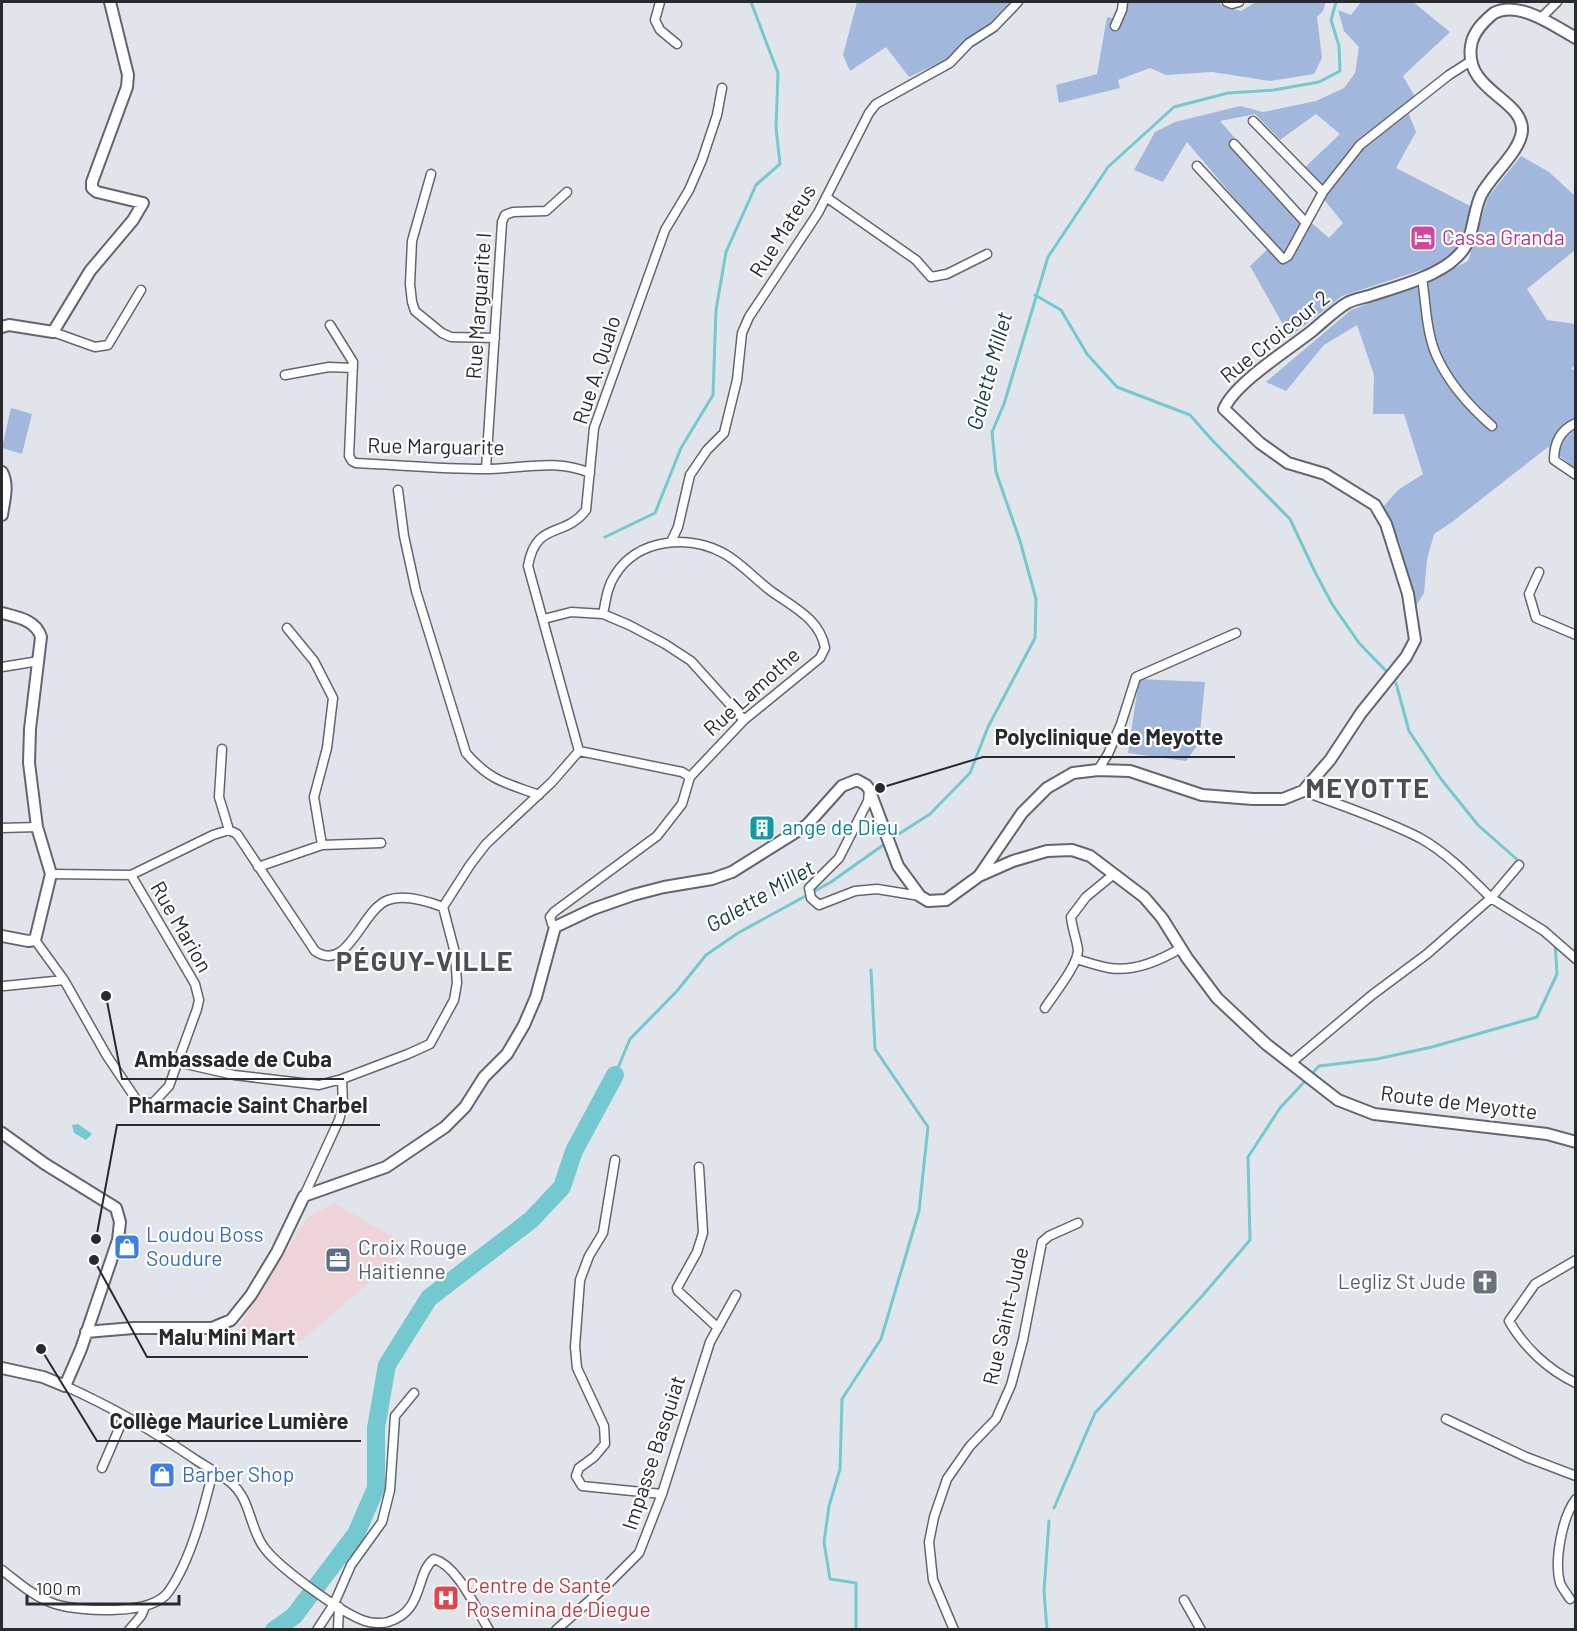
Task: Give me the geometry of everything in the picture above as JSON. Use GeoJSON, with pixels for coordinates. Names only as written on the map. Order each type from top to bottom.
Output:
{"type":"FeatureCollection","features":[{"type":"Feature","properties":{"kind":"street"},"geometry":{"type":"LineString","coordinates":[[52,332],[90,271],[133,220],[143,203],[97,192],[92,188],[92,182],[127,87],[128,75],[110,2]]}},
{"type":"Feature","properties":{"kind":"street"},"geometry":{"type":"LineString","coordinates":[[660,2],[655,20],[660,30],[677,44]]}},
{"type":"Feature","properties":{"kind":"street","name":"Rue Mateus"},"geometry":{"type":"LineString","coordinates":[[671,542],[678,527],[690,475],[706,450],[724,433],[737,380],[742,333],[749,317],[818,213],[869,113],[876,104],[950,63],[969,43],[994,27],[1018,2]]}},
{"type":"Feature","properties":{"kind":"street"},"geometry":{"type":"LineString","coordinates":[[1115,26],[1123,2]]}},
{"type":"Feature","properties":{"kind":"street"},"geometry":{"type":"LineString","coordinates":[[1227,2],[1232,4],[1239,2]]}},
{"type":"Feature","properties":{"kind":"street"},"geometry":{"type":"LineString","coordinates":[[1542,17],[1557,2]]}},
{"type":"Feature","properties":{"kind":"street"},"geometry":{"type":"LineString","coordinates":[[1197,166],[1280,257],[1286,258],[1323,192],[1360,145],[1449,75],[1471,61],[1472,38],[1496,11],[1510,5],[1527,9],[1575,38]]}},
{"type":"Feature","properties":{"kind":"street","name":"Rue Croicour 2"},"geometry":{"type":"LineString","coordinates":[[1303,791],[1330,760],[1361,713],[1406,657],[1415,640],[1408,594],[1386,524],[1375,505],[1325,474],[1288,463],[1260,443],[1224,409],[1228,400],[1249,380],[1348,302],[1422,278],[1449,264],[1466,246],[1480,196],[1494,173],[1517,146],[1522,132],[1521,122],[1511,107],[1476,75],[1471,61]]}},
{"type":"Feature","properties":{"kind":"street","name":"Rue A. Qualo"},"geometry":{"type":"LineString","coordinates":[[579,751],[528,566],[530,551],[542,536],[580,519],[586,510],[594,428],[664,230],[689,190],[702,160],[717,115],[722,88]]}},
{"type":"Feature","properties":{"kind":"street"},"geometry":{"type":"LineString","coordinates":[[1253,121],[1323,192]]}},
{"type":"Feature","properties":{"kind":"street"},"geometry":{"type":"LineString","coordinates":[[1234,144],[1306,223]]}},
{"type":"Feature","properties":{"kind":"street"},"geometry":{"type":"LineString","coordinates":[[431,174],[412,241],[410,284],[415,311],[442,333],[451,337],[495,338]]}},
{"type":"Feature","properties":{"kind":"street","name":"Rue Marguarite I"},"geometry":{"type":"LineString","coordinates":[[486,469],[502,222],[505,215],[513,212],[546,211],[567,192]]}},
{"type":"Feature","properties":{"kind":"street"},"geometry":{"type":"LineString","coordinates":[[826,197],[916,260],[931,277],[947,274],[987,254]]}},
{"type":"Feature","properties":{"kind":"street"},"geometry":{"type":"LineString","coordinates":[[1422,278],[1431,338],[1437,356],[1453,386],[1470,407],[1492,426]]}},
{"type":"Feature","properties":{"kind":"street"},"geometry":{"type":"LineString","coordinates":[[2,327],[9,325],[52,332],[95,347],[108,345],[141,290]]}},
{"type":"Feature","properties":{"kind":"street","name":"Rue Marguarite"},"geometry":{"type":"LineString","coordinates":[[330,325],[351,356],[353,368],[349,456],[351,461],[486,469],[559,464],[575,466],[590,473]]}},
{"type":"Feature","properties":{"kind":"street"},"geometry":{"type":"LineString","coordinates":[[285,375],[329,367],[353,368]]}},
{"type":"Feature","properties":{"kind":"street"},"geometry":{"type":"LineString","coordinates":[[1575,423],[1566,427],[1554,447],[1554,460],[1575,475]]}},
{"type":"Feature","properties":{"kind":"street"},"geometry":{"type":"LineString","coordinates":[[2,472],[5,488],[2,515]]}},
{"type":"Feature","properties":{"kind":"street"},"geometry":{"type":"LineString","coordinates":[[398,490],[404,536],[416,591],[466,753],[491,777],[539,795]]}},
{"type":"Feature","properties":{"kind":"street","name":"Rue Lamothe"},"geometry":{"type":"LineString","coordinates":[[304,1196],[386,1167],[446,1127],[465,1107],[484,1077],[507,1054],[524,1025],[536,997],[555,927],[550,917],[657,836],[682,804],[689,788],[690,777],[744,720],[820,658],[825,648],[824,641],[811,619],[756,580],[736,561],[702,544],[671,542],[642,550],[620,567],[607,590],[603,614]]}},
{"type":"Feature","properties":{"kind":"street"},"geometry":{"type":"LineString","coordinates":[[1539,572],[1529,594],[1536,618],[1575,635]]}},
{"type":"Feature","properties":{"kind":"street"},"geometry":{"type":"LineString","coordinates":[[544,619],[571,612],[603,614],[664,644],[691,661],[744,720]]}},
{"type":"Feature","properties":{"kind":"street"},"geometry":{"type":"LineString","coordinates":[[2,613],[22,618],[40,631],[39,661],[30,729],[29,763],[37,827],[51,874],[35,940],[28,941],[2,936]]}},
{"type":"Feature","properties":{"kind":"street"},"geometry":{"type":"LineString","coordinates":[[286,628],[314,661],[333,699],[327,748],[314,798],[322,845]]}},
{"type":"Feature","properties":{"kind":"street"},"geometry":{"type":"LineString","coordinates":[[1098,770],[1108,754],[1136,677],[1236,633]]}},
{"type":"Feature","properties":{"kind":"street"},"geometry":{"type":"LineString","coordinates":[[2,667],[39,661]]}},
{"type":"Feature","properties":{"kind":"street"},"geometry":{"type":"LineString","coordinates":[[222,749],[219,797],[229,830]]}},
{"type":"Feature","properties":{"kind":"street"},"geometry":{"type":"LineString","coordinates":[[177,1062],[234,1075],[319,1085],[342,1079],[430,1044],[454,1000],[457,983],[455,953],[443,907],[486,844],[539,795],[579,751],[682,772],[690,777]]}},
{"type":"Feature","properties":{"kind":"street"},"geometry":{"type":"LineString","coordinates":[[555,927],[593,909],[633,895],[712,879],[732,872],[807,825],[845,783],[857,780],[869,789],[898,866],[920,896],[928,901],[946,900],[979,876],[1022,813],[1047,788],[1073,773],[1098,770],[1130,771],[1202,795],[1283,799],[1303,791],[1353,810],[1421,839],[1460,867],[1491,898],[1544,931],[1575,959]]}},
{"type":"Feature","properties":{"kind":"street"},"geometry":{"type":"LineString","coordinates":[[869,789],[868,801],[839,858],[809,888],[810,894],[819,905],[855,891],[877,889],[920,896]]}},
{"type":"Feature","properties":{"kind":"street"},"geometry":{"type":"LineString","coordinates":[[2,828],[37,827]]}},
{"type":"Feature","properties":{"kind":"street"},"geometry":{"type":"LineString","coordinates":[[51,874],[131,875],[213,835],[229,830],[237,834],[315,951],[322,956],[329,956],[348,946],[370,915],[385,901],[396,898],[411,899],[431,902],[443,907]]}},
{"type":"Feature","properties":{"kind":"street"},"geometry":{"type":"LineString","coordinates":[[258,867],[322,845],[381,843]]}},
{"type":"Feature","properties":{"kind":"street","name":"Route de Meyotte"},"geometry":{"type":"LineString","coordinates":[[979,876],[1013,861],[1047,851],[1072,850],[1090,856],[1144,897],[1162,918],[1217,998],[1266,1044],[1338,1100],[1374,1114],[1547,1134],[1575,1142]]}},
{"type":"Feature","properties":{"kind":"street"},"geometry":{"type":"LineString","coordinates":[[1292,1062],[1372,995],[1427,954],[1491,898],[1519,865]]}},
{"type":"Feature","properties":{"kind":"street"},"geometry":{"type":"LineString","coordinates":[[1045,1008],[1076,959],[1078,948],[1072,932],[1071,917],[1086,897],[1114,874]]}},
{"type":"Feature","properties":{"kind":"street","name":"Rue Marion"},"geometry":{"type":"LineString","coordinates":[[35,940],[64,980],[107,1056],[138,1102],[153,1103],[169,1086],[197,1009],[198,1000],[195,984],[131,875]]}},
{"type":"Feature","properties":{"kind":"street"},"geometry":{"type":"LineString","coordinates":[[1076,959],[1118,968],[1161,959],[1181,948]]}},
{"type":"Feature","properties":{"kind":"street"},"geometry":{"type":"LineString","coordinates":[[4,986],[64,980]]}},
{"type":"Feature","properties":{"kind":"street"},"geometry":{"type":"LineString","coordinates":[[87,1332],[133,1328],[212,1328],[231,1320],[251,1295],[268,1267],[304,1196],[339,1120],[343,1105],[342,1079]]}},
{"type":"Feature","properties":{"kind":"street"},"geometry":{"type":"LineString","coordinates":[[2,1133],[45,1164],[116,1208],[120,1222],[118,1240],[87,1332],[65,1386]]}},
{"type":"Feature","properties":{"kind":"street"},"geometry":{"type":"LineString","coordinates":[[615,1160],[603,1233],[589,1256],[580,1280],[575,1347],[577,1368],[604,1426],[605,1444],[594,1457],[579,1468],[576,1476],[582,1486],[663,1494]]}},
{"type":"Feature","properties":{"kind":"street"},"geometry":{"type":"LineString","coordinates":[[699,1167],[703,1233],[697,1252],[677,1288],[718,1328]]}},
{"type":"Feature","properties":{"kind":"street","name":"Rue Saint-Jude"},"geometry":{"type":"LineString","coordinates":[[954,1629],[933,1580],[929,1542],[934,1517],[947,1479],[970,1446],[996,1419],[1011,1385],[1042,1242],[1049,1236],[1078,1223]]}},
{"type":"Feature","properties":{"kind":"street"},"geometry":{"type":"LineString","coordinates":[[1575,1260],[1535,1284],[1509,1321],[1519,1338],[1539,1358],[1575,1383]]}},
{"type":"Feature","properties":{"kind":"street","name":"Impasse Basquiat"},"geometry":{"type":"LineString","coordinates":[[556,1629],[605,1587],[639,1553],[663,1494],[710,1342],[736,1295]]}},
{"type":"Feature","properties":{"kind":"street"},"geometry":{"type":"LineString","coordinates":[[2,1368],[43,1377],[65,1386],[175,1446],[230,1482],[242,1494],[263,1547],[293,1575],[337,1605],[366,1621],[387,1623],[403,1613],[413,1603],[420,1590],[428,1564],[434,1559],[443,1562],[454,1573],[489,1629]]}},
{"type":"Feature","properties":{"kind":"street"},"geometry":{"type":"LineString","coordinates":[[317,1629],[337,1605],[351,1565],[382,1522],[390,1490],[395,1416],[414,1393]]}},
{"type":"Feature","properties":{"kind":"street"},"geometry":{"type":"LineString","coordinates":[[102,1468],[124,1417]]}},
{"type":"Feature","properties":{"kind":"street"},"geometry":{"type":"LineString","coordinates":[[1446,1419],[1526,1457],[1575,1476]]}},
{"type":"Feature","properties":{"kind":"street"},"geometry":{"type":"LineString","coordinates":[[2,1569],[32,1594],[56,1604],[100,1609],[145,1607],[168,1594],[180,1570],[200,1521],[213,1471]]}},
{"type":"Feature","properties":{"kind":"street"},"geometry":{"type":"LineString","coordinates":[[1570,1599],[1560,1583],[1558,1545],[1575,1499]]}},
{"type":"Feature","properties":{"kind":"street"},"geometry":{"type":"LineString","coordinates":[[1184,1600],[1201,1629]]}},
{"type":"Feature","properties":{"kind":"street"},"geometry":{"type":"LineString","coordinates":[[337,1605],[338,1629]]}},
{"type":"Feature","properties":{"kind":"street"},"geometry":{"type":"LineString","coordinates":[[129,1629],[141,1616],[145,1607]]}},
{"type":"Feature","properties":{"kind":"shaded area"},"geometry":{"type":"Polygon","coordinates":[[[857,2],[1010,2],[983,32],[946,60],[909,77],[886,47],[850,71],[843,55],[857,2]]]}},
{"type":"Feature","properties":{"kind":"shaded area"},"geometry":{"type":"Polygon","coordinates":[[[1118,2],[1218,2],[1225,7],[1241,11],[1256,2],[1326,2],[1323,11],[1317,17],[1322,58],[1314,74],[1270,81],[1212,72],[1166,75],[1150,68],[1118,80],[1120,88],[1059,103],[1056,85],[1097,74],[1107,17],[1116,19],[1118,2]]]}},
{"type":"Feature","properties":{"kind":"shaded area"},"geometry":{"type":"Polygon","coordinates":[[[1361,2],[1413,2],[1450,32],[1403,76],[1415,97],[1405,104],[1416,132],[1396,168],[1472,207],[1458,248],[1434,266],[1342,296],[1290,337],[1250,266],[1273,244],[1187,142],[1163,182],[1134,170],[1155,132],[1175,122],[1240,106],[1263,112],[1316,101],[1344,88],[1355,73],[1359,47],[1344,31],[1338,10],[1351,15],[1361,2]],[[1255,114],[1220,121],[1301,214],[1329,238],[1343,223],[1301,171],[1340,134],[1316,114],[1280,140],[1255,114]]]}},
{"type":"Feature","properties":{"kind":"shaded area"},"geometry":{"type":"Polygon","coordinates":[[[1521,156],[1549,172],[1575,196],[1575,250],[1527,289],[1547,320],[1575,324],[1575,365],[1571,369],[1576,371],[1575,468],[1548,447],[1434,534],[1427,560],[1424,593],[1414,609],[1400,543],[1383,507],[1398,490],[1423,474],[1404,414],[1373,414],[1374,375],[1357,325],[1324,345],[1286,391],[1266,382],[1351,310],[1431,280],[1468,261],[1488,197],[1521,156]]]}},
{"type":"Feature","properties":{"kind":"shaded area"},"geometry":{"type":"Polygon","coordinates":[[[11,408],[32,414],[22,454],[2,448],[11,408]]]}},
{"type":"Feature","properties":{"kind":"shaded area"},"geometry":{"type":"Polygon","coordinates":[[[1139,679],[1205,682],[1199,743],[1186,761],[1128,753],[1139,679]]]}},
{"type":"Feature","properties":{"kind":"shaded area"},"geometry":{"type":"Polygon","coordinates":[[[78,1124],[92,1134],[86,1140],[74,1133],[72,1125],[78,1124]]]}},
{"type":"Feature","properties":{"kind":"shaded area","name":"Croix Rouge Haitienne"},"geometry":{"type":"Polygon","coordinates":[[[334,1203],[411,1247],[301,1341],[234,1334],[307,1218],[334,1203]]]}},
{"type":"Feature","properties":{"kind":"waterway"},"geometry":{"type":"LineString","coordinates":[[605,537],[655,513],[681,448],[713,395],[716,310],[726,252],[756,185],[780,164],[776,128],[778,73],[751,2]]}},
{"type":"Feature","properties":{"kind":"waterway","name":"Galette Millet"},"geometry":{"type":"LineString","coordinates":[[891,839],[930,814],[970,773],[988,727],[1035,638],[1036,599],[1020,541],[996,472],[992,432],[1004,404],[1048,257],[1108,167],[1174,107],[1228,93],[1274,90],[1319,82],[1340,71],[1339,46],[1331,20],[1336,2]]}},
{"type":"Feature","properties":{"kind":"waterway"},"geometry":{"type":"LineString","coordinates":[[1035,295],[1061,310],[1087,354],[1117,387],[1190,415],[1290,519],[1332,604],[1359,643],[1387,672]]}},
{"type":"Feature","properties":{"kind":"waterway"},"geometry":{"type":"LineString","coordinates":[[1396,683],[1409,731],[1441,779],[1478,825],[1521,863]]}},
{"type":"Feature","properties":{"kind":"waterway","name":"Galette Millet"},"geometry":{"type":"LineString","coordinates":[[615,1075],[630,1039],[677,991],[706,955],[738,933],[831,882],[886,843]]}},
{"type":"Feature","properties":{"kind":"waterway"},"geometry":{"type":"LineString","coordinates":[[1499,893],[1497,896],[1516,909]]}},
{"type":"Feature","properties":{"kind":"waterway"},"geometry":{"type":"LineString","coordinates":[[1054,1508],[1095,1413],[1250,1240],[1248,1157],[1280,1108],[1319,1066],[1377,1059],[1432,1047],[1537,1017],[1557,974],[1555,942]]}},
{"type":"Feature","properties":{"kind":"waterway"},"geometry":{"type":"LineString","coordinates":[[856,1630],[856,1583],[830,1579],[824,1542],[829,1506],[840,1469],[842,1399],[881,1339],[919,1211],[928,1127],[875,1049],[871,970]]}},
{"type":"Feature","properties":{"kind":"waterway","name":"Galette Millet"},"geometry":{"type":"LineString","coordinates":[[274,1630],[294,1616],[356,1534],[376,1488],[376,1428],[387,1365],[429,1298],[531,1220],[562,1187],[574,1151],[615,1075]]}},
{"type":"Feature","properties":{"kind":"waterway"},"geometry":{"type":"LineString","coordinates":[[1047,1630],[1044,1591],[1049,1521]]}},
{"type":"Feature","properties":{"kind":"place","name":"Cassa Granda"},"geometry":{"type":"Point","coordinates":[1423,238]}},
{"type":"Feature","properties":{"kind":"place","name":"Polyclinique de Meyotte"},"geometry":{"type":"Point","coordinates":[880,788]}},
{"type":"Feature","properties":{"kind":"place","name":"ange de Dieu"},"geometry":{"type":"Point","coordinates":[762,828]}},
{"type":"Feature","properties":{"kind":"place","name":"Ambassade de Cuba"},"geometry":{"type":"Point","coordinates":[106,996]}},
{"type":"Feature","properties":{"kind":"place","name":"Pharmacie Saint Charbel"},"geometry":{"type":"Point","coordinates":[96,1239]}},
{"type":"Feature","properties":{"kind":"place","name":"Loudou Boss Soudure"},"geometry":{"type":"Point","coordinates":[127,1247]}},
{"type":"Feature","properties":{"kind":"place","name":"Malu Mini Mart"},"geometry":{"type":"Point","coordinates":[94,1260]}},
{"type":"Feature","properties":{"kind":"place","name":"Croix Rouge Haitienne"},"geometry":{"type":"Point","coordinates":[338,1260]}},
{"type":"Feature","properties":{"kind":"place","name":"Legliz St Jude"},"geometry":{"type":"Point","coordinates":[1485,1282]}},
{"type":"Feature","properties":{"kind":"place","name":"Collège Maurice Lumière"},"geometry":{"type":"Point","coordinates":[41,1349]}},
{"type":"Feature","properties":{"kind":"place","name":"Barber Shop"},"geometry":{"type":"Point","coordinates":[162,1475]}},
{"type":"Feature","properties":{"kind":"place","name":"Centre de Sante Rosemina de Diegue"},"geometry":{"type":"Point","coordinates":[446,1598]}},
{"type":"Feature","properties":{"kind":"district","name":"MEYOTTE"},"geometry":{"type":"Point","coordinates":[1368,789]}},
{"type":"Feature","properties":{"kind":"district","name":"PÉGUY-VILLE"},"geometry":{"type":"Point","coordinates":[425,962]}}]}
